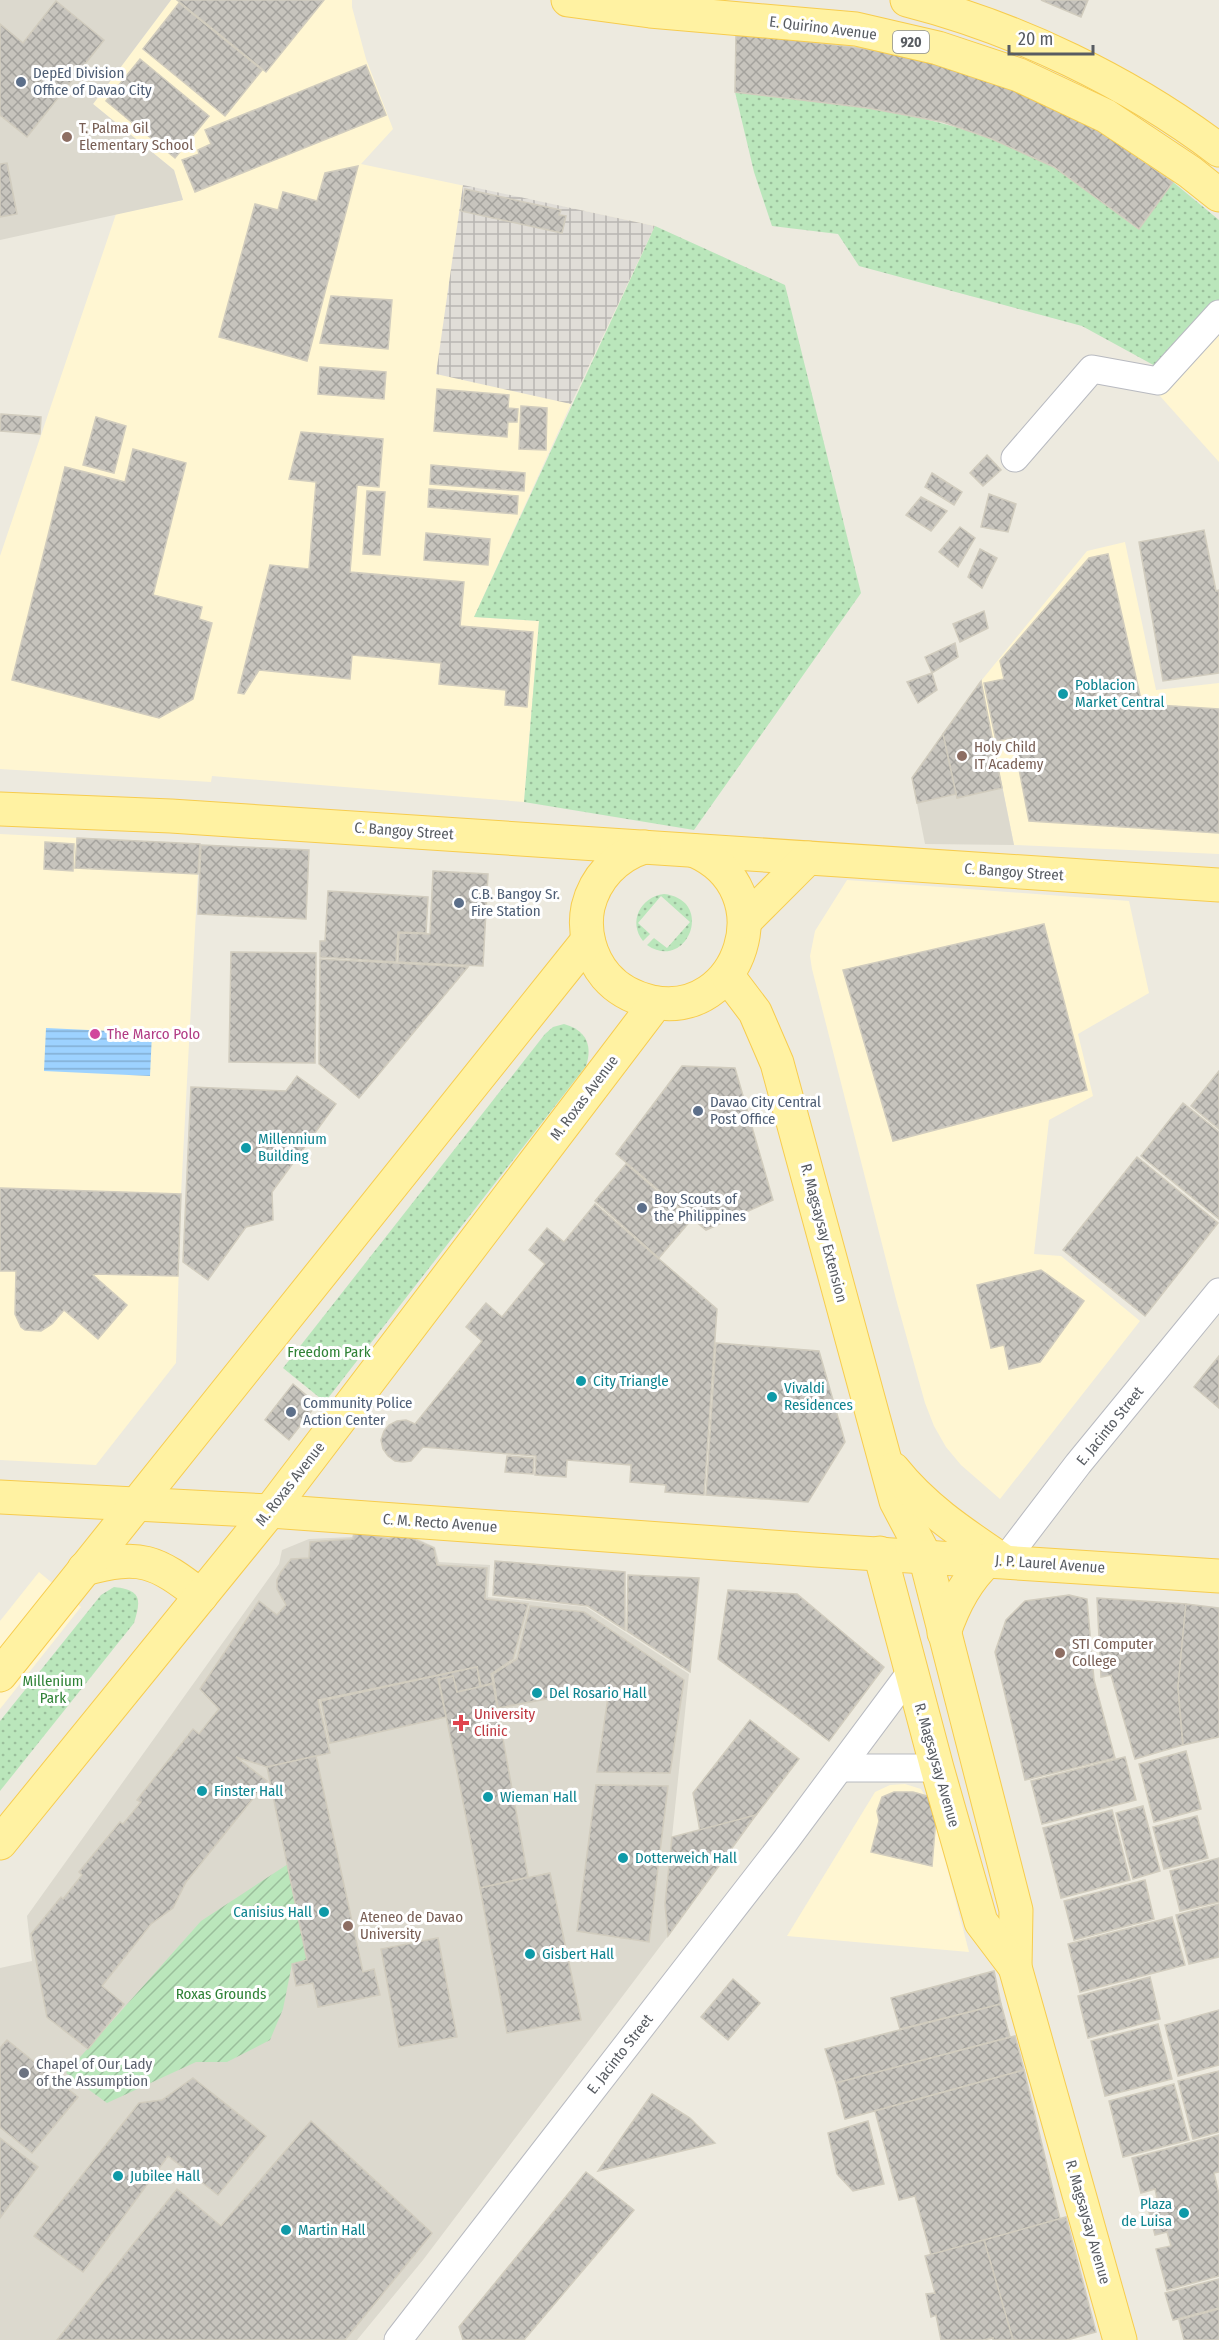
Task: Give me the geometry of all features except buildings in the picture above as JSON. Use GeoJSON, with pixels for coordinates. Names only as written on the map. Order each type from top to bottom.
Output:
{"type":"FeatureCollection","features":[{"type":"Feature","properties":{"kind":"main road","name":"E. Quirino Avenue"},"geometry":{"type":"LineString","coordinates":[[567,0],[650,11],[856,29],[938,48],[1019,75],[1106,116],[1190,172],[1219,195]]}},
{"type":"Feature","properties":{"kind":"main road"},"geometry":{"type":"LineString","coordinates":[[907,0],[1023,37],[1114,83],[1196,133],[1219,150]]}},
{"type":"Feature","properties":{"kind":"main road","name":"C. Bangoy Street"},"geometry":{"type":"LineString","coordinates":[[0,809],[171,816],[1219,885]]}},
{"type":"Feature","properties":{"kind":"main road"},"geometry":{"type":"LineString","coordinates":[[644,847],[622,857],[600,879],[588,908],[588,940],[597,963],[611,982],[632,996],[656,1003],[669,1004],[695,998],[707,992],[727,975],[742,944],[745,921],[738,891],[731,878],[709,857],[695,851]]}},
{"type":"Feature","properties":{"kind":"main road"},"geometry":{"type":"LineString","coordinates":[[745,921],[808,858]]}},
{"type":"Feature","properties":{"kind":"main road"},"geometry":{"type":"LineString","coordinates":[[0,1675],[588,940]]}},
{"type":"Feature","properties":{"kind":"main road","name":"R. Magsaysay Extension"},"geometry":{"type":"LineString","coordinates":[[727,975],[755,1012],[777,1064],[896,1501],[925,1556]]}},
{"type":"Feature","properties":{"kind":"main road","name":"M. Roxas Avenue"},"geometry":{"type":"LineString","coordinates":[[0,1842],[270,1511],[656,1003]]}},
{"type":"Feature","properties":{"kind":"main road"},"geometry":{"type":"LineString","coordinates":[[885,1458],[928,1508],[996,1561],[977,1570],[966,1585],[944,1633]]}},
{"type":"Feature","properties":{"kind":"main road","name":"C. M. Recto Avenue"},"geometry":{"type":"LineString","coordinates":[[0,1497],[270,1511],[880,1553]]}},
{"type":"Feature","properties":{"kind":"main road"},"geometry":{"type":"LineString","coordinates":[[880,1553],[896,1501]]}},
{"type":"Feature","properties":{"kind":"main road","name":"J. P. Laurel Avenue"},"geometry":{"type":"LineString","coordinates":[[880,1553],[1219,1576]]}},
{"type":"Feature","properties":{"kind":"main road","name":"R. Magsaysay Avenue"},"geometry":{"type":"LineString","coordinates":[[880,1553],[981,1922],[1015,1966]]}},
{"type":"Feature","properties":{"kind":"main road","name":"R. Magsaysay Avenue"},"geometry":{"type":"LineString","coordinates":[[925,1556],[1016,1910],[1015,1966],[1120,2340]]}},
{"type":"Feature","properties":{"kind":"main road"},"geometry":{"type":"LineString","coordinates":[[84,1569],[128,1560],[145,1562],[167,1571],[201,1596]]}},
{"type":"Feature","properties":{"kind":"street"},"geometry":{"type":"LineString","coordinates":[[1015,458],[1092,369],[1158,381],[1219,314]]}},
{"type":"Feature","properties":{"kind":"street","name":"E. Jacinto Street"},"geometry":{"type":"LineString","coordinates":[[996,1561],[1219,1292]]}},
{"type":"Feature","properties":{"kind":"street","name":"E. Jacinto Street"},"geometry":{"type":"LineString","coordinates":[[398,2340],[417,2330],[911,1672]]}},
{"type":"Feature","properties":{"kind":"street"},"geometry":{"type":"LineString","coordinates":[[840,1768],[937,1768]]}},
{"type":"Feature","properties":{"kind":"shaded area","name":"T. Palma Gil Elementary School"},"geometry":{"type":"Polygon","coordinates":[[[0,0],[171,0],[93,104],[174,170],[183,200],[0,240],[0,0]]]}},
{"type":"Feature","properties":{"kind":"shaded area"},"geometry":{"type":"Polygon","coordinates":[[[171,0],[352,0],[366,59],[393,129],[361,164],[655,226],[474,617],[539,621],[524,802],[212,776],[211,782],[0,769],[0,556],[116,214],[183,200],[174,170],[93,104],[171,0]]]}},
{"type":"Feature","properties":{"kind":"shaded area"},"geometry":{"type":"Polygon","coordinates":[[[463,185],[655,226],[571,404],[436,374],[463,185]]]}},
{"type":"Feature","properties":{"kind":"shaded area"},"geometry":{"type":"Polygon","coordinates":[[[1219,328],[1219,462],[1159,395],[1219,328]]]}},
{"type":"Feature","properties":{"kind":"shaded area","name":"Poblacion Market Central"},"geometry":{"type":"Polygon","coordinates":[[[1125,542],[1156,690],[1219,683],[1219,854],[1014,845],[981,681],[1087,551],[1125,542]]]}},
{"type":"Feature","properties":{"kind":"shaded area","name":"Holy Child IT Academy"},"geometry":{"type":"Polygon","coordinates":[[[981,681],[1014,845],[925,844],[912,778],[981,681]]]}},
{"type":"Feature","properties":{"kind":"shaded area","name":"The Marco Polo"},"geometry":{"type":"Polygon","coordinates":[[[0,834],[77,838],[76,868],[198,874],[181,1194],[176,1363],[96,1465],[0,1460],[0,834]]]}},
{"type":"Feature","properties":{"kind":"shaded area"},"geometry":{"type":"Polygon","coordinates":[[[847,880],[1129,901],[1149,993],[1078,1034],[1093,1096],[1049,1120],[1034,1254],[1061,1256],[1140,1321],[1000,1499],[961,1465],[946,1447],[925,1403],[896,1299],[812,969],[810,956],[815,931],[847,880]]]}},
{"type":"Feature","properties":{"kind":"shaded area","name":"Ateneo de Davao University"},"geometry":{"type":"Polygon","coordinates":[[[354,1530],[400,1531],[435,1547],[439,1562],[490,1565],[488,1597],[586,1607],[689,1674],[665,1904],[668,1936],[423,2260],[357,2340],[0,2340],[0,1968],[32,1961],[27,1916],[279,1564],[282,1550],[309,1539],[352,1537],[354,1530]]]}},
{"type":"Feature","properties":{"kind":"shaded area"},"geometry":{"type":"Polygon","coordinates":[[[39,1572],[81,1607],[0,1709],[0,1621],[39,1572]]]}},
{"type":"Feature","properties":{"kind":"shaded area"},"geometry":{"type":"Polygon","coordinates":[[[905,1784],[921,1789],[931,1805],[969,1952],[787,1936],[875,1792],[890,1785],[905,1784]]]}},
{"type":"Feature","properties":{"kind":"green space"},"geometry":{"type":"Polygon","coordinates":[[[735,92],[858,107],[938,123],[978,134],[1016,149],[1064,173],[1138,229],[1173,182],[1219,220],[1219,301],[1157,367],[1082,326],[859,266],[838,234],[772,226],[754,172],[735,92]]]}},
{"type":"Feature","properties":{"kind":"green space"},"geometry":{"type":"Polygon","coordinates":[[[655,226],[785,285],[861,593],[694,830],[524,802],[539,621],[474,617],[655,226]]]}},
{"type":"Feature","properties":{"kind":"green space"},"geometry":{"type":"Polygon","coordinates":[[[664,894],[680,899],[689,908],[692,920],[690,932],[684,943],[674,950],[661,951],[647,945],[654,938],[667,948],[690,922],[661,896],[638,923],[650,934],[643,941],[637,926],[639,912],[648,900],[664,894]]]}},
{"type":"Feature","properties":{"kind":"green space","name":"Freedom Park"},"geometry":{"type":"Polygon","coordinates":[[[564,1024],[578,1030],[586,1039],[589,1051],[586,1066],[325,1402],[283,1368],[545,1034],[553,1027],[564,1024]]]}},
{"type":"Feature","properties":{"kind":"green space","name":"Millenium Park"},"geometry":{"type":"Polygon","coordinates":[[[114,1587],[130,1591],[137,1598],[138,1608],[134,1623],[0,1791],[0,1721],[101,1595],[114,1587]]]}},
{"type":"Feature","properties":{"kind":"green space","name":"Roxas Grounds"},"geometry":{"type":"Polygon","coordinates":[[[288,1864],[307,1960],[292,1964],[283,2009],[270,2040],[227,2062],[196,2062],[107,2103],[66,2073],[201,1921],[288,1864]]]}},
{"type":"Feature","properties":{"kind":"water"},"geometry":{"type":"Polygon","coordinates":[[[46,1028],[152,1033],[150,1076],[44,1071],[46,1028]]]}},
{"type":"Feature","properties":{"kind":"place","name":"DepEd Division Office of Davao City"},"geometry":{"type":"Point","coordinates":[21,82]}},
{"type":"Feature","properties":{"kind":"place","name":"T. Palma Gil Elementary School"},"geometry":{"type":"Point","coordinates":[67,137]}},
{"type":"Feature","properties":{"kind":"place","name":"Poblacion Market Central"},"geometry":{"type":"Point","coordinates":[1063,694]}},
{"type":"Feature","properties":{"kind":"place","name":"Holy Child IT Academy"},"geometry":{"type":"Point","coordinates":[962,756]}},
{"type":"Feature","properties":{"kind":"place","name":"C.B. Bangoy Sr. Fire Station"},"geometry":{"type":"Point","coordinates":[459,903]}},
{"type":"Feature","properties":{"kind":"place","name":"The Marco Polo"},"geometry":{"type":"Point","coordinates":[95,1034]}},
{"type":"Feature","properties":{"kind":"place","name":"Davao City Central Post Office"},"geometry":{"type":"Point","coordinates":[698,1111]}},
{"type":"Feature","properties":{"kind":"place","name":"Millennium Building"},"geometry":{"type":"Point","coordinates":[246,1148]}},
{"type":"Feature","properties":{"kind":"place","name":"Boy Scouts of the Philippines"},"geometry":{"type":"Point","coordinates":[642,1208]}},
{"type":"Feature","properties":{"kind":"place","name":"City Triangle"},"geometry":{"type":"Point","coordinates":[581,1381]}},
{"type":"Feature","properties":{"kind":"place","name":"Vivaldi Residences"},"geometry":{"type":"Point","coordinates":[772,1397]}},
{"type":"Feature","properties":{"kind":"place","name":"Community Police Action Center"},"geometry":{"type":"Point","coordinates":[291,1412]}},
{"type":"Feature","properties":{"kind":"place","name":"STI Computer College"},"geometry":{"type":"Point","coordinates":[1060,1653]}},
{"type":"Feature","properties":{"kind":"place","name":"Del Rosario Hall"},"geometry":{"type":"Point","coordinates":[537,1693]}},
{"type":"Feature","properties":{"kind":"place","name":"University Clinic"},"geometry":{"type":"Point","coordinates":[461,1723]}},
{"type":"Feature","properties":{"kind":"place","name":"Finster Hall"},"geometry":{"type":"Point","coordinates":[202,1791]}},
{"type":"Feature","properties":{"kind":"place","name":"Wieman Hall"},"geometry":{"type":"Point","coordinates":[488,1797]}},
{"type":"Feature","properties":{"kind":"place","name":"Dotterweich Hall"},"geometry":{"type":"Point","coordinates":[623,1858]}},
{"type":"Feature","properties":{"kind":"place","name":"Canisius Hall"},"geometry":{"type":"Point","coordinates":[324,1912]}},
{"type":"Feature","properties":{"kind":"place","name":"Ateneo de Davao University"},"geometry":{"type":"Point","coordinates":[348,1926]}},
{"type":"Feature","properties":{"kind":"place","name":"Gisbert Hall"},"geometry":{"type":"Point","coordinates":[530,1954]}},
{"type":"Feature","properties":{"kind":"place","name":"Chapel of Our Lady of the Assumption"},"geometry":{"type":"Point","coordinates":[24,2073]}},
{"type":"Feature","properties":{"kind":"place","name":"Jubilee Hall"},"geometry":{"type":"Point","coordinates":[118,2176]}},
{"type":"Feature","properties":{"kind":"place","name":"Plaza de Luisa"},"geometry":{"type":"Point","coordinates":[1184,2213]}},
{"type":"Feature","properties":{"kind":"place","name":"Martin Hall"},"geometry":{"type":"Point","coordinates":[286,2230]}}]}
